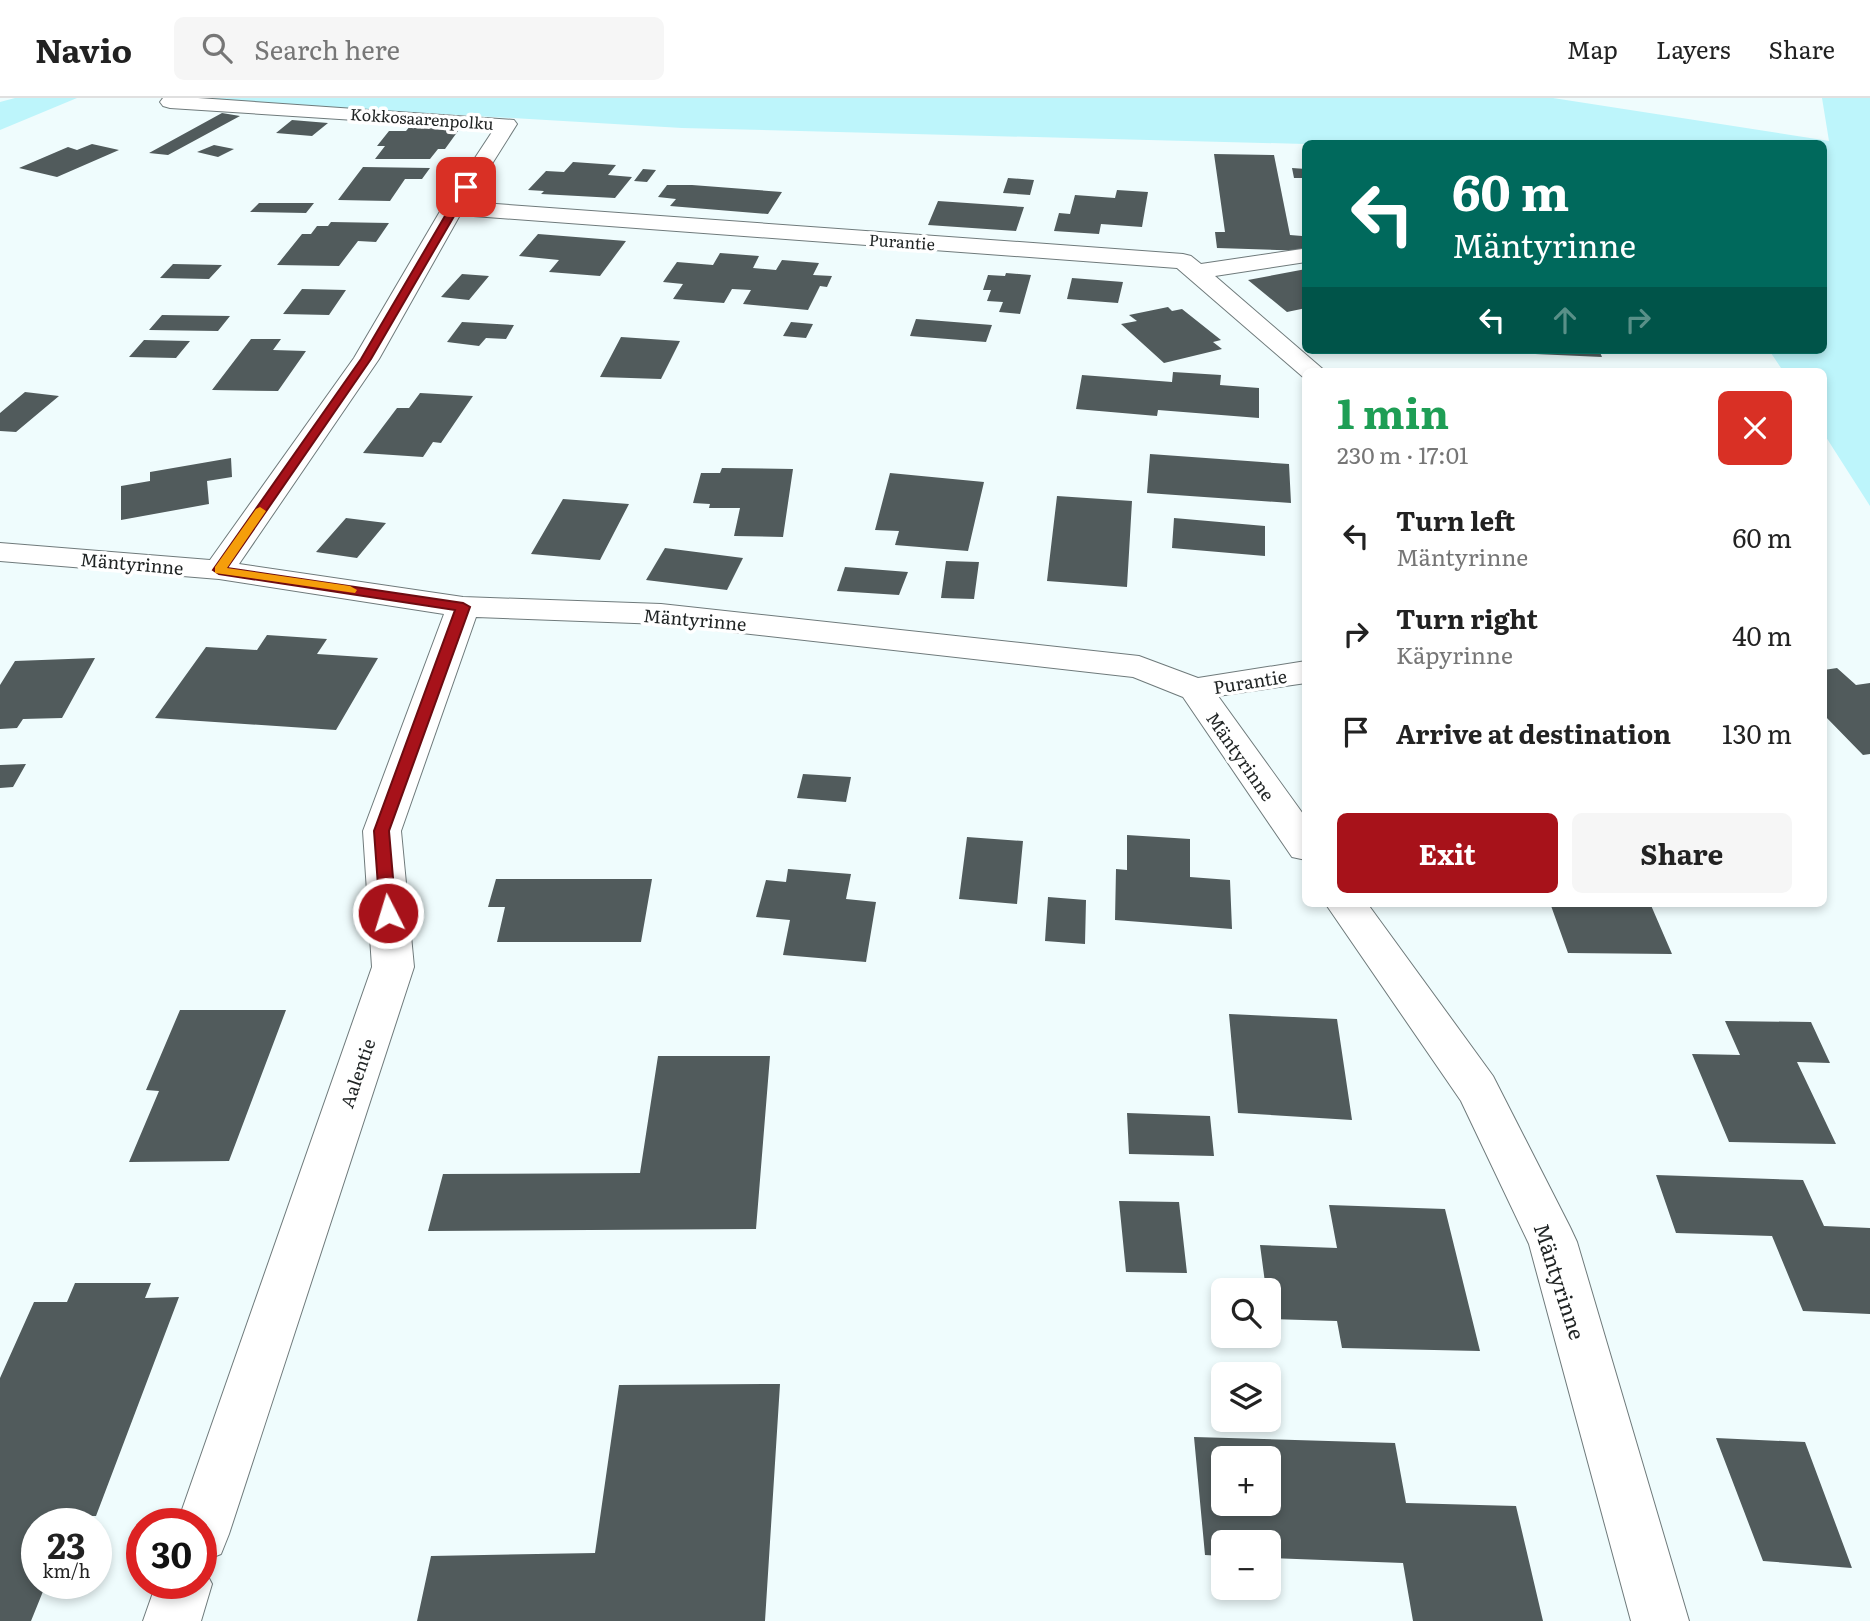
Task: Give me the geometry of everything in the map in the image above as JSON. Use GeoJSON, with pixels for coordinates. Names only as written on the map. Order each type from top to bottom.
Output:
{"type":"FeatureCollection","features":[{"type":"Feature","properties":{"kind":"street","name":"Kokkosaarenpolku"},"geometry":{"type":"LineString","coordinates":[[170,102],[507,124],[453,208]]}},
{"type":"Feature","properties":{"kind":"street","name":"Purantie"},"geometry":{"type":"LineString","coordinates":[[453,208],[1183,261],[1308,368]]}},
{"type":"Feature","properties":{"kind":"street"},"geometry":{"type":"LineString","coordinates":[[219,570],[366,359],[453,208]]}},
{"type":"Feature","properties":{"kind":"street"},"geometry":{"type":"LineString","coordinates":[[1194,272],[1302,256]]}},
{"type":"Feature","properties":{"kind":"street"},"geometry":{"type":"LineString","coordinates":[[1272,337],[1302,330]]}},
{"type":"Feature","properties":{"kind":"street","name":"Mäntyrinne"},"geometry":{"type":"LineString","coordinates":[[0,552],[219,570],[463,607],[661,614],[1139,667],[1195,689],[1302,841]]}},
{"type":"Feature","properties":{"kind":"street","name":"Aalentie"},"geometry":{"type":"LineString","coordinates":[[210,1508],[393,967],[382,831],[463,607]]}},
{"type":"Feature","properties":{"kind":"street","name":"Purantie"},"geometry":{"type":"LineString","coordinates":[[1195,689],[1302,673]]}},
{"type":"Feature","properties":{"kind":"street","name":"Mäntyrinne"},"geometry":{"type":"LineString","coordinates":[[1348,907],[1478,1089],[1553,1242],[1660,1621]]}},
{"type":"Feature","properties":{"kind":"street"},"geometry":{"type":"LineString","coordinates":[[172,1621],[179,1599]]}},
{"type":"Feature","properties":{"kind":"shaded area"},"geometry":{"type":"Polygon","coordinates":[[[15,98],[77,98],[0,130],[0,102],[15,98]]]}},
{"type":"Feature","properties":{"kind":"shaded area"},"geometry":{"type":"Polygon","coordinates":[[[168,98],[1553,98],[1823,140],[1302,140],[1302,144],[682,128],[168,98]]]}},
{"type":"Feature","properties":{"kind":"shaded area"},"geometry":{"type":"Polygon","coordinates":[[[1822,98],[1870,98],[1870,506],[1827,439],[1827,368],[1781,368],[1772,354],[1827,354],[1829,141],[1822,98]]]}},
{"type":"Feature","properties":{"kind":"building"},"geometry":{"type":"Polygon","coordinates":[[[222,113],[240,116],[168,155],[149,153],[222,113]]]}},
{"type":"Feature","properties":{"kind":"building"},"geometry":{"type":"Polygon","coordinates":[[[292,120],[328,123],[312,136],[276,133],[292,120]]]}},
{"type":"Feature","properties":{"kind":"building"},"geometry":{"type":"Polygon","coordinates":[[[410,126],[452,127],[449,131],[458,131],[445,149],[438,149],[430,159],[375,159],[385,146],[377,146],[389,131],[406,131],[410,126]]]}},
{"type":"Feature","properties":{"kind":"building"},"geometry":{"type":"Polygon","coordinates":[[[92,144],[119,150],[57,177],[19,168],[68,147],[77,150],[92,144]]]}},
{"type":"Feature","properties":{"kind":"building"},"geometry":{"type":"Polygon","coordinates":[[[214,145],[234,149],[218,157],[197,152],[214,145]]]}},
{"type":"Feature","properties":{"kind":"building"},"geometry":{"type":"Polygon","coordinates":[[[1214,154],[1274,155],[1290,235],[1302,236],[1302,251],[1217,248],[1215,232],[1225,232],[1214,154]]]}},
{"type":"Feature","properties":{"kind":"building"},"geometry":{"type":"Polygon","coordinates":[[[573,162],[616,165],[608,175],[632,177],[615,198],[541,194],[544,191],[528,190],[546,171],[564,172],[573,162]]]}},
{"type":"Feature","properties":{"kind":"building"},"geometry":{"type":"Polygon","coordinates":[[[363,167],[430,168],[422,179],[405,179],[390,201],[338,200],[363,167]]]}},
{"type":"Feature","properties":{"kind":"building"},"geometry":{"type":"Polygon","coordinates":[[[1292,168],[1302,169],[1302,178],[1294,178],[1292,168]]]}},
{"type":"Feature","properties":{"kind":"building"},"geometry":{"type":"Polygon","coordinates":[[[643,169],[656,170],[647,182],[634,181],[643,169]]]}},
{"type":"Feature","properties":{"kind":"building"},"geometry":{"type":"Polygon","coordinates":[[[1008,178],[1034,180],[1030,195],[1003,193],[1008,178]]]}},
{"type":"Feature","properties":{"kind":"building"},"geometry":{"type":"Polygon","coordinates":[[[667,185],[782,192],[768,214],[670,206],[676,199],[658,197],[667,185]]]}},
{"type":"Feature","properties":{"kind":"building"},"geometry":{"type":"Polygon","coordinates":[[[1117,190],[1148,192],[1142,227],[1101,224],[1099,234],[1054,231],[1059,213],[1070,214],[1075,195],[1115,198],[1117,190]]]}},
{"type":"Feature","properties":{"kind":"building"},"geometry":{"type":"Polygon","coordinates":[[[938,201],[1024,207],[1016,231],[928,225],[938,201]]]}},
{"type":"Feature","properties":{"kind":"building"},"geometry":{"type":"Polygon","coordinates":[[[259,203],[314,203],[306,213],[250,212],[259,203]]]}},
{"type":"Feature","properties":{"kind":"building"},"geometry":{"type":"Polygon","coordinates":[[[331,222],[389,223],[376,242],[358,241],[339,266],[277,265],[302,234],[311,234],[317,226],[328,226],[331,222]]]}},
{"type":"Feature","properties":{"kind":"building"},"geometry":{"type":"Polygon","coordinates":[[[538,234],[626,241],[600,276],[549,272],[559,260],[519,256],[538,234]]]}},
{"type":"Feature","properties":{"kind":"building"},"geometry":{"type":"Polygon","coordinates":[[[720,253],[759,256],[753,268],[776,270],[782,260],[819,263],[813,275],[832,276],[827,287],[820,286],[808,310],[743,304],[751,290],[732,289],[724,303],[673,299],[683,284],[663,282],[677,262],[713,265],[720,253]]]}},
{"type":"Feature","properties":{"kind":"building"},"geometry":{"type":"Polygon","coordinates":[[[173,264],[222,265],[209,279],[160,278],[173,264]]]}},
{"type":"Feature","properties":{"kind":"building"},"geometry":{"type":"Polygon","coordinates":[[[1302,270],[1302,309],[1287,312],[1248,280],[1302,270]]]}},
{"type":"Feature","properties":{"kind":"building"},"geometry":{"type":"Polygon","coordinates":[[[1006,273],[1031,275],[1020,314],[999,312],[1003,302],[987,301],[991,290],[983,290],[988,275],[1005,276],[1006,273]]]}},
{"type":"Feature","properties":{"kind":"building"},"geometry":{"type":"Polygon","coordinates":[[[462,274],[489,276],[469,300],[441,297],[462,274]]]}},
{"type":"Feature","properties":{"kind":"building"},"geometry":{"type":"Polygon","coordinates":[[[1072,278],[1123,282],[1118,303],[1067,299],[1072,278]]]}},
{"type":"Feature","properties":{"kind":"building"},"geometry":{"type":"Polygon","coordinates":[[[302,289],[346,290],[329,315],[283,314],[302,289]]]}},
{"type":"Feature","properties":{"kind":"building"},"geometry":{"type":"Polygon","coordinates":[[[1168,307],[1172,311],[1182,309],[1221,340],[1213,342],[1222,349],[1164,363],[1121,324],[1137,321],[1129,315],[1168,307]]]}},
{"type":"Feature","properties":{"kind":"building"},"geometry":{"type":"Polygon","coordinates":[[[162,315],[230,316],[218,331],[149,330],[162,315]]]}},
{"type":"Feature","properties":{"kind":"building"},"geometry":{"type":"Polygon","coordinates":[[[916,319],[992,325],[986,342],[910,336],[916,319]]]}},
{"type":"Feature","properties":{"kind":"building"},"geometry":{"type":"Polygon","coordinates":[[[462,322],[514,325],[506,339],[486,338],[479,346],[447,342],[462,322]]]}},
{"type":"Feature","properties":{"kind":"building"},"geometry":{"type":"Polygon","coordinates":[[[791,322],[813,324],[806,338],[783,336],[791,322]]]}},
{"type":"Feature","properties":{"kind":"building"},"geometry":{"type":"Polygon","coordinates":[[[621,337],[680,341],[661,379],[600,377],[621,337]]]}},
{"type":"Feature","properties":{"kind":"building"},"geometry":{"type":"Polygon","coordinates":[[[251,339],[281,339],[273,350],[306,351],[278,391],[212,390],[251,339]]]}},
{"type":"Feature","properties":{"kind":"building"},"geometry":{"type":"Polygon","coordinates":[[[144,340],[190,341],[176,358],[129,357],[144,340]]]}},
{"type":"Feature","properties":{"kind":"building"},"geometry":{"type":"Polygon","coordinates":[[[1533,354],[1601,354],[1602,357],[1533,354]]]}},
{"type":"Feature","properties":{"kind":"building"},"geometry":{"type":"Polygon","coordinates":[[[1173,372],[1221,375],[1220,385],[1259,388],[1259,418],[1158,410],[1157,416],[1076,409],[1082,375],[1172,382],[1173,372]]]}},
{"type":"Feature","properties":{"kind":"building"},"geometry":{"type":"Polygon","coordinates":[[[25,392],[59,396],[16,432],[0,431],[0,413],[25,392]]]}},
{"type":"Feature","properties":{"kind":"building"},"geometry":{"type":"Polygon","coordinates":[[[420,393],[473,396],[441,443],[433,442],[423,457],[363,453],[397,408],[409,408],[420,393]]]}},
{"type":"Feature","properties":{"kind":"building"},"geometry":{"type":"Polygon","coordinates":[[[1150,454],[1289,464],[1291,503],[1147,493],[1150,454]]]}},
{"type":"Feature","properties":{"kind":"building"},"geometry":{"type":"Polygon","coordinates":[[[231,458],[232,477],[207,481],[209,504],[121,520],[121,486],[150,481],[150,472],[231,458]]]}},
{"type":"Feature","properties":{"kind":"building"},"geometry":{"type":"Polygon","coordinates":[[[722,468],[793,469],[783,537],[734,536],[740,508],[709,508],[710,504],[693,503],[701,473],[720,473],[722,468]]]}},
{"type":"Feature","properties":{"kind":"building"},"geometry":{"type":"Polygon","coordinates":[[[890,473],[984,482],[968,551],[895,545],[899,531],[875,530],[890,473]]]}},
{"type":"Feature","properties":{"kind":"building"},"geometry":{"type":"Polygon","coordinates":[[[1057,496],[1132,501],[1127,587],[1047,581],[1057,496]]]}},
{"type":"Feature","properties":{"kind":"building"},"geometry":{"type":"Polygon","coordinates":[[[563,499],[629,504],[600,560],[531,554],[563,499]]]}},
{"type":"Feature","properties":{"kind":"building"},"geometry":{"type":"Polygon","coordinates":[[[346,518],[386,523],[357,558],[316,552],[346,518]]]}},
{"type":"Feature","properties":{"kind":"building"},"geometry":{"type":"Polygon","coordinates":[[[1174,518],[1265,526],[1265,556],[1172,548],[1174,518]]]}},
{"type":"Feature","properties":{"kind":"building"},"geometry":{"type":"Polygon","coordinates":[[[665,548],[743,558],[727,590],[646,580],[665,548]]]}},
{"type":"Feature","properties":{"kind":"building"},"geometry":{"type":"Polygon","coordinates":[[[946,561],[979,562],[974,599],[941,598],[946,561]]]}},
{"type":"Feature","properties":{"kind":"building"},"geometry":{"type":"Polygon","coordinates":[[[845,567],[908,572],[899,595],[837,591],[845,567]]]}},
{"type":"Feature","properties":{"kind":"building"},"geometry":{"type":"Polygon","coordinates":[[[267,635],[327,639],[317,654],[378,658],[336,730],[155,718],[206,647],[257,650],[267,635]]]}},
{"type":"Feature","properties":{"kind":"building"},"geometry":{"type":"Polygon","coordinates":[[[95,658],[62,718],[23,719],[17,728],[0,729],[0,685],[15,661],[95,658]]]}},
{"type":"Feature","properties":{"kind":"building"},"geometry":{"type":"Polygon","coordinates":[[[1837,668],[1856,685],[1870,683],[1870,754],[1863,755],[1827,718],[1827,670],[1837,668]]]}},
{"type":"Feature","properties":{"kind":"building"},"geometry":{"type":"Polygon","coordinates":[[[26,764],[13,787],[0,788],[0,765],[26,764]]]}},
{"type":"Feature","properties":{"kind":"building"},"geometry":{"type":"Polygon","coordinates":[[[803,774],[851,777],[846,802],[797,798],[803,774]]]}},
{"type":"Feature","properties":{"kind":"building"},"geometry":{"type":"Polygon","coordinates":[[[1127,835],[1190,839],[1190,877],[1230,880],[1232,929],[1115,920],[1116,869],[1127,870],[1127,835]]]}},
{"type":"Feature","properties":{"kind":"building"},"geometry":{"type":"Polygon","coordinates":[[[967,837],[1023,841],[1017,904],[959,899],[967,837]]]}},
{"type":"Feature","properties":{"kind":"building"},"geometry":{"type":"Polygon","coordinates":[[[788,869],[851,874],[846,899],[876,902],[866,962],[783,955],[790,920],[756,917],[766,880],[786,882],[788,869]]]}},
{"type":"Feature","properties":{"kind":"building"},"geometry":{"type":"Polygon","coordinates":[[[496,879],[652,879],[641,942],[497,942],[505,907],[488,907],[496,879]]]}},
{"type":"Feature","properties":{"kind":"building"},"geometry":{"type":"Polygon","coordinates":[[[1048,897],[1086,900],[1085,944],[1045,941],[1048,897]]]}},
{"type":"Feature","properties":{"kind":"building"},"geometry":{"type":"Polygon","coordinates":[[[1551,907],[1652,907],[1672,954],[1568,953],[1551,907]]]}},
{"type":"Feature","properties":{"kind":"building"},"geometry":{"type":"Polygon","coordinates":[[[180,1010],[286,1010],[229,1161],[129,1162],[159,1091],[146,1090],[180,1010]]]}},
{"type":"Feature","properties":{"kind":"building"},"geometry":{"type":"Polygon","coordinates":[[[1229,1014],[1337,1019],[1352,1120],[1238,1113],[1229,1014]]]}},
{"type":"Feature","properties":{"kind":"building"},"geometry":{"type":"Polygon","coordinates":[[[1725,1021],[1811,1022],[1830,1063],[1797,1062],[1836,1144],[1729,1142],[1692,1054],[1740,1055],[1725,1021]]]}},
{"type":"Feature","properties":{"kind":"building"},"geometry":{"type":"Polygon","coordinates":[[[658,1056],[770,1056],[756,1229],[428,1231],[443,1174],[640,1173],[658,1056]]]}},
{"type":"Feature","properties":{"kind":"building"},"geometry":{"type":"Polygon","coordinates":[[[1127,1113],[1210,1116],[1214,1156],[1129,1154],[1127,1113]]]}},
{"type":"Feature","properties":{"kind":"building"},"geometry":{"type":"Polygon","coordinates":[[[1656,1175],[1803,1180],[1824,1226],[1870,1228],[1870,1314],[1803,1311],[1772,1236],[1676,1233],[1656,1175]]]}},
{"type":"Feature","properties":{"kind":"building"},"geometry":{"type":"Polygon","coordinates":[[[1119,1201],[1179,1202],[1187,1273],[1126,1272],[1119,1201]]]}},
{"type":"Feature","properties":{"kind":"building"},"geometry":{"type":"Polygon","coordinates":[[[1329,1205],[1445,1209],[1480,1351],[1342,1348],[1337,1321],[1281,1319],[1281,1278],[1264,1278],[1260,1245],[1337,1248],[1329,1205]]]}},
{"type":"Feature","properties":{"kind":"building"},"geometry":{"type":"Polygon","coordinates":[[[75,1283],[151,1283],[145,1298],[179,1297],[99,1508],[21,1508],[21,1599],[40,1599],[31,1621],[0,1621],[0,1378],[34,1302],[67,1302],[75,1283]]]}},
{"type":"Feature","properties":{"kind":"building"},"geometry":{"type":"Polygon","coordinates":[[[780,1384],[765,1621],[417,1621],[431,1556],[595,1553],[619,1385],[780,1384]]]}},
{"type":"Feature","properties":{"kind":"building"},"geometry":{"type":"Polygon","coordinates":[[[1194,1437],[1395,1443],[1406,1503],[1516,1506],[1543,1621],[1413,1621],[1403,1563],[1281,1558],[1281,1530],[1211,1530],[1211,1555],[1205,1555],[1194,1437]]]}},
{"type":"Feature","properties":{"kind":"building"},"geometry":{"type":"Polygon","coordinates":[[[1716,1438],[1805,1442],[1852,1568],[1763,1561],[1716,1438]]]}},
{"type":"Feature","properties":{"kind":"slow traffic"},"geometry":{"type":"LineString","coordinates":[[260,511],[219,570],[350,590]]}},
{"type":"Feature","properties":{"kind":"route"},"geometry":{"type":"LineString","coordinates":[[388,913],[382,831],[463,607],[219,570],[366,359],[466,187]]}}]}
